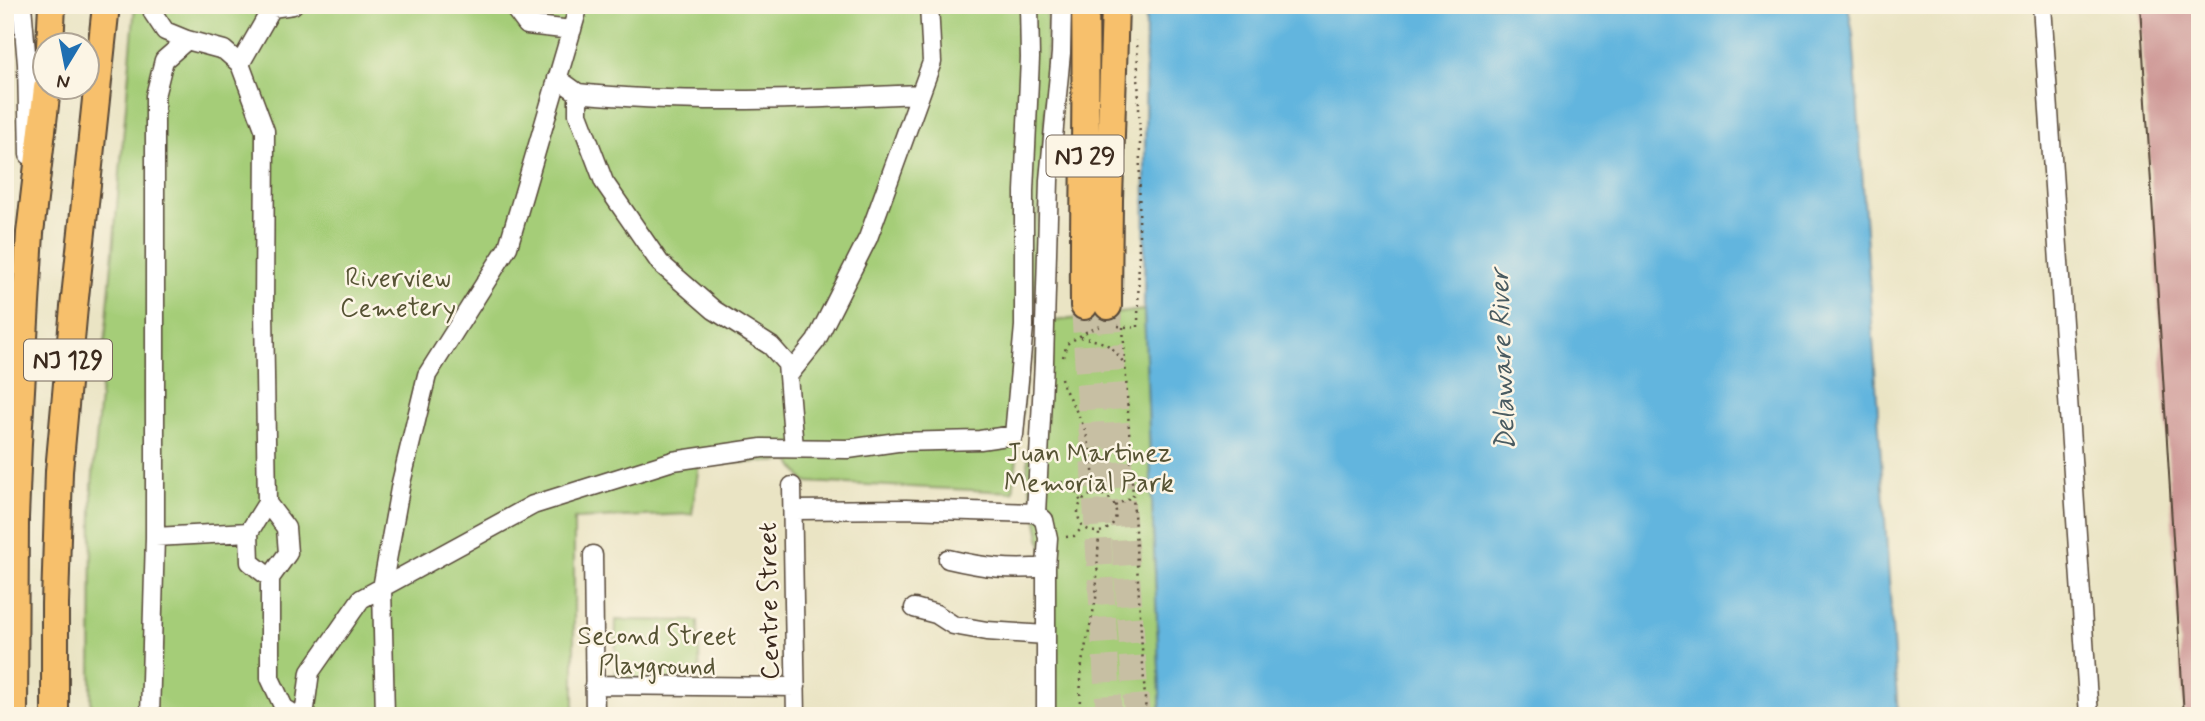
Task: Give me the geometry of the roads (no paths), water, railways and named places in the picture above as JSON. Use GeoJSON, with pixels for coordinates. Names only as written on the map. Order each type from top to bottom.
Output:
{"type":"FeatureCollection","features":[{"type":"Feature","properties":{"kind":"highway"},"geometry":{"type":"LineString","coordinates":[[51,32],[52,5]]}},
{"type":"Feature","properties":{"kind":"highway","name":"NJ 129"},"geometry":{"type":"LineString","coordinates":[[55,716],[59,471],[106,5]]}},
{"type":"Feature","properties":{"kind":"highway","name":"NJ 29"},"geometry":{"type":"LineString","coordinates":[[1085,5],[1087,91],[1083,199],[1106,318],[1115,5]]}},
{"type":"Feature","properties":{"kind":"highway"},"geometry":{"type":"LineString","coordinates":[[30,233],[45,102]]}},
{"type":"Feature","properties":{"kind":"highway","name":"NJ 129"},"geometry":{"type":"LineString","coordinates":[[14,716],[15,518],[30,233]]}},
{"type":"Feature","properties":{"kind":"street","name":"NJ 129"},"geometry":{"type":"LineString","coordinates":[[22,5],[27,64],[30,233]]}},
{"type":"Feature","properties":{"kind":"street"},"geometry":{"type":"LineString","coordinates":[[153,5],[153,13],[165,32],[224,50],[240,64],[265,131],[267,503],[249,531],[250,562],[270,578]]}},
{"type":"Feature","properties":{"kind":"street"},"geometry":{"type":"LineString","coordinates":[[240,64],[271,7],[293,5]]}},
{"type":"Feature","properties":{"kind":"street"},"geometry":{"type":"LineString","coordinates":[[512,5],[527,25],[572,30]]}},
{"type":"Feature","properties":{"kind":"street"},"geometry":{"type":"LineString","coordinates":[[385,716],[382,588],[401,483],[427,375],[508,247],[579,5]]}},
{"type":"Feature","properties":{"kind":"street"},"geometry":{"type":"LineString","coordinates":[[788,376],[816,341],[868,238],[932,62],[929,5]]}},
{"type":"Feature","properties":{"kind":"street"},"geometry":{"type":"LineString","coordinates":[[304,716],[310,673],[361,599],[533,505],[673,461],[762,448],[848,449],[897,442],[980,440],[1014,435],[1024,326],[1024,191],[1030,58],[1028,5]]}},
{"type":"Feature","properties":{"kind":"street"},"geometry":{"type":"LineString","coordinates":[[1046,716],[1048,538],[1044,520],[1037,509],[1048,194],[1061,53],[1062,5]]}},
{"type":"Feature","properties":{"kind":"street"},"geometry":{"type":"LineString","coordinates":[[2042,5],[2089,716]]}},
{"type":"Feature","properties":{"kind":"street"},"geometry":{"type":"LineString","coordinates":[[150,716],[155,537],[155,96],[164,61],[187,40]]}},
{"type":"Feature","properties":{"kind":"street"},"geometry":{"type":"LineString","coordinates":[[557,78],[578,93],[636,99],[810,99],[920,94]]}},
{"type":"Feature","properties":{"kind":"street"},"geometry":{"type":"LineString","coordinates":[[578,93],[578,114],[604,182],[660,263],[714,310],[771,346],[787,364],[794,448]]}},
{"type":"Feature","properties":{"kind":"street","name":"Centre Street"},"geometry":{"type":"LineString","coordinates":[[792,486],[796,716]]}},
{"type":"Feature","properties":{"kind":"street"},"geometry":{"type":"LineString","coordinates":[[267,503],[286,528],[288,553],[270,578],[270,678],[284,708],[297,716]]}},
{"type":"Feature","properties":{"kind":"street"},"geometry":{"type":"LineString","coordinates":[[794,510],[1037,509]]}},
{"type":"Feature","properties":{"kind":"street"},"geometry":{"type":"LineString","coordinates":[[155,537],[249,531]]}},
{"type":"Feature","properties":{"kind":"street"},"geometry":{"type":"LineString","coordinates":[[593,555],[594,716]]}},
{"type":"Feature","properties":{"kind":"street"},"geometry":{"type":"LineString","coordinates":[[948,559],[991,569],[1046,567]]}},
{"type":"Feature","properties":{"kind":"street"},"geometry":{"type":"LineString","coordinates":[[914,608],[936,614],[953,625],[987,631],[1046,635]]}},
{"type":"Feature","properties":{"kind":"street"},"geometry":{"type":"LineString","coordinates":[[594,685],[796,687]]}},
{"type":"Feature","properties":{"kind":"water","name":"Delaware River"},"geometry":{"type":"Polygon","coordinates":[[[1146,5],[1848,5],[1853,34],[1898,716],[1161,716],[1144,310],[1146,5]]]}},
{"type":"Feature","properties":{"kind":"tunnel"},"geometry":{"type":"LineString","coordinates":[[1084,306],[1109,716]]}},
{"type":"Feature","properties":{"kind":"tunnel"},"geometry":{"type":"LineString","coordinates":[[1108,306],[1137,716]]}},
{"type":"Feature","properties":{"kind":"park label","name":"Riverview Cemetery"},"geometry":{"type":"Point","coordinates":[398,292]}},
{"type":"Feature","properties":{"kind":"park label","name":"Juan Martinez Memorial Park"},"geometry":{"type":"Point","coordinates":[1089,467]}},
{"type":"Feature","properties":{"kind":"park label","name":"Second Street Playground"},"geometry":{"type":"Point","coordinates":[657,650]}}]}
